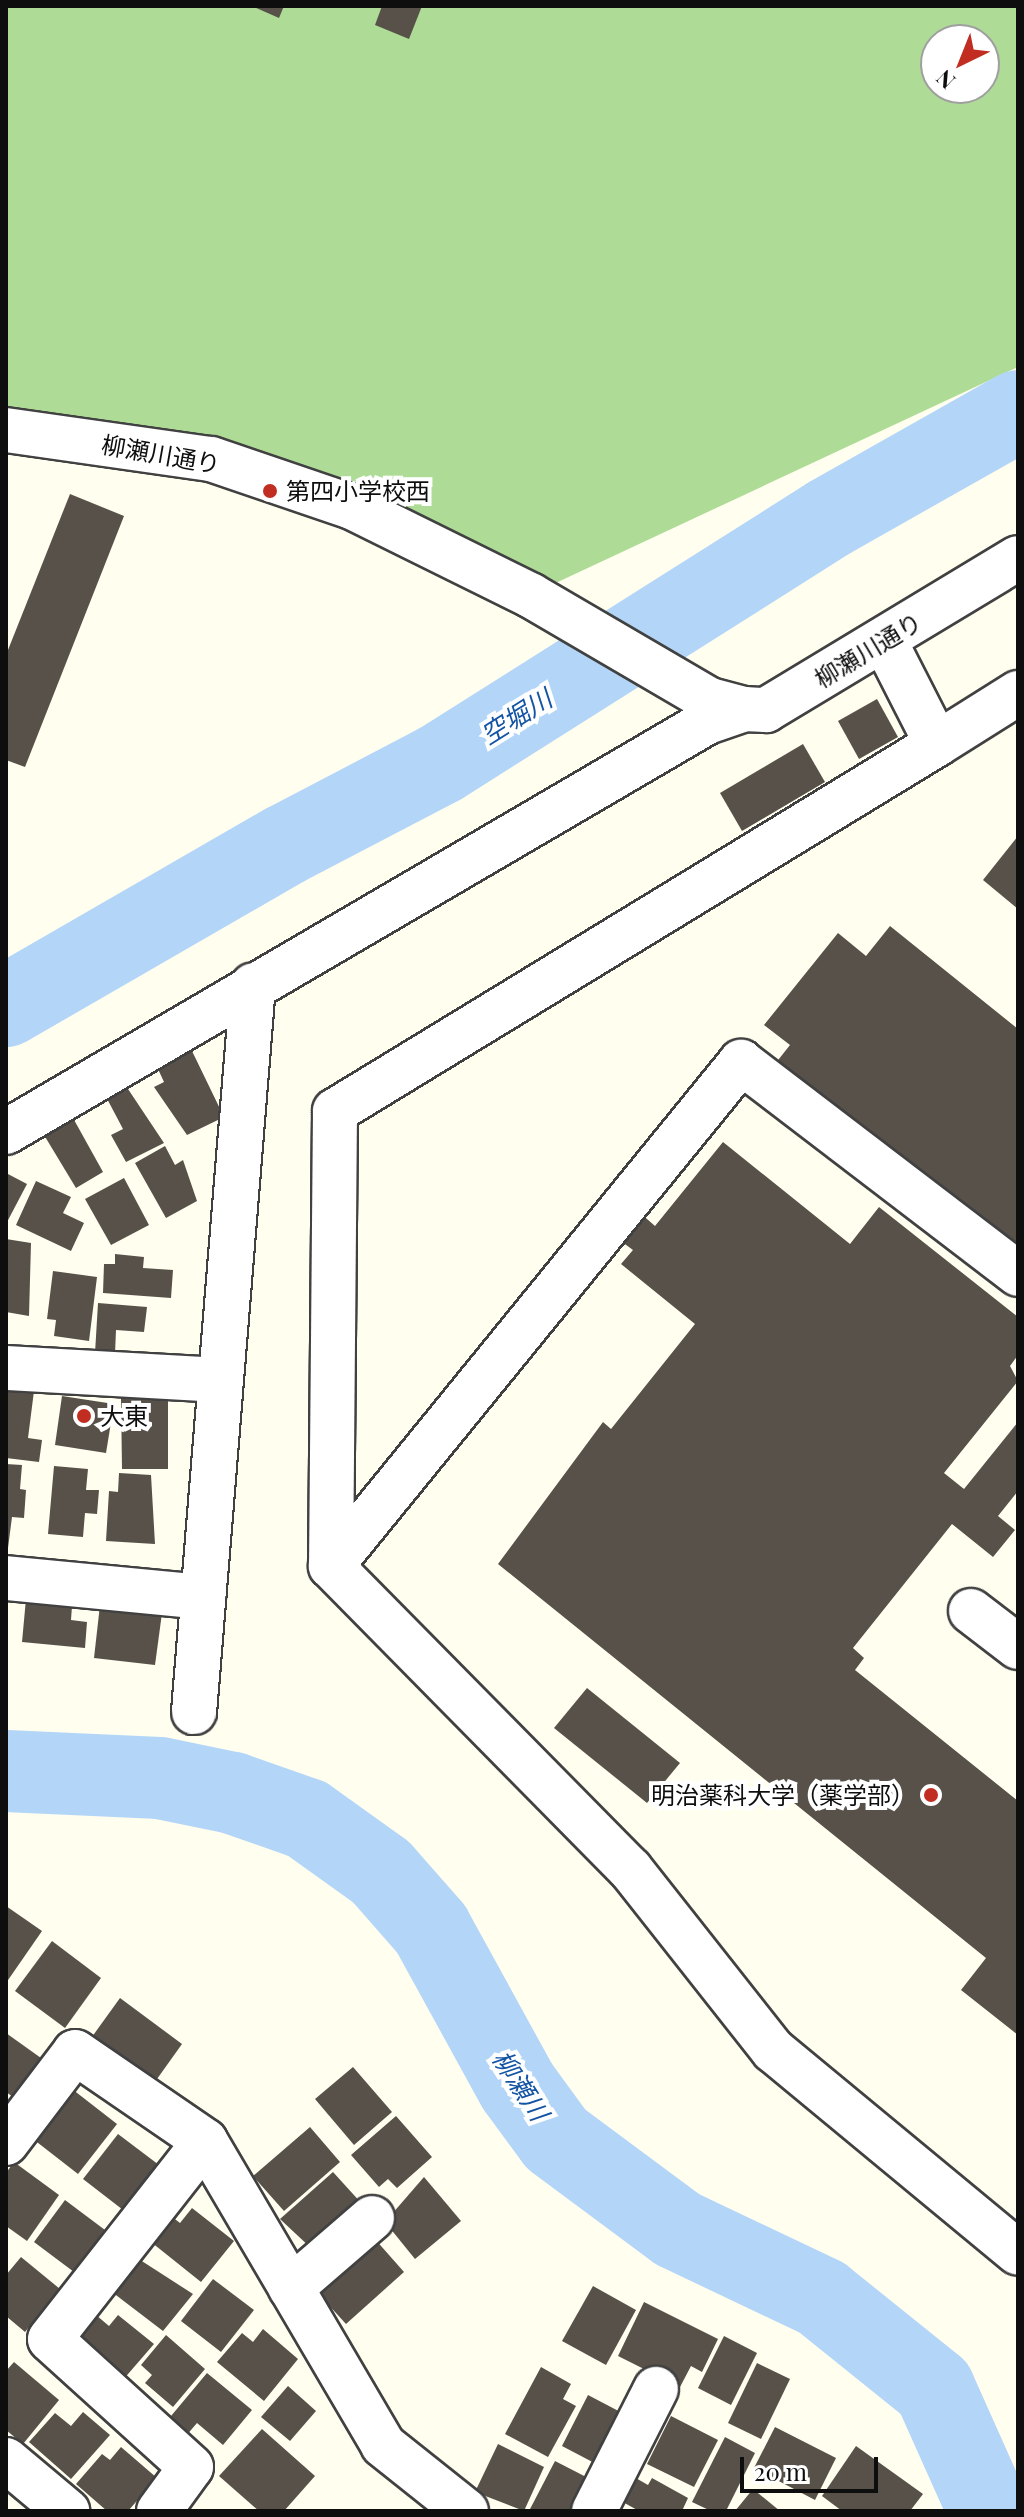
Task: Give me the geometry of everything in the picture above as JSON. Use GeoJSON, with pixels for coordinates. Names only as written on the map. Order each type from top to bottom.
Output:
{"type":"FeatureCollection","features":[{"type":"Feature","properties":{"kind":"street","name":"柳瀬川通り"},"geometry":{"type":"LineString","coordinates":[[6,430],[211,459],[352,507],[530,595],[727,705],[766,710],[885,642],[1018,558]]}},
{"type":"Feature","properties":{"kind":"street"},"geometry":{"type":"LineString","coordinates":[[885,642],[937,744]]}},
{"type":"Feature","properties":{"kind":"street"},"geometry":{"type":"LineString","coordinates":[[1018,693],[335,1111],[331,1566],[630,1869],[773,2050],[1018,2253]]}},
{"type":"Feature","properties":{"kind":"street","name":"柳瀬川通り"},"geometry":{"type":"LineString","coordinates":[[6,1132],[707,722],[727,705]]}},
{"type":"Feature","properties":{"kind":"street"},"geometry":{"type":"LineString","coordinates":[[194,1712],[253,985]]}},
{"type":"Feature","properties":{"kind":"street"},"geometry":{"type":"LineString","coordinates":[[331,1566],[741,1062],[1018,1274]]}},
{"type":"Feature","properties":{"kind":"street"},"geometry":{"type":"LineString","coordinates":[[6,1368],[221,1380]]}},
{"type":"Feature","properties":{"kind":"street"},"geometry":{"type":"LineString","coordinates":[[6,1578],[203,1597]]}},
{"type":"Feature","properties":{"kind":"street"},"geometry":{"type":"LineString","coordinates":[[971,1611],[1018,1647]]}},
{"type":"Feature","properties":{"kind":"street"},"geometry":{"type":"LineString","coordinates":[[6,2143],[75,2052],[205,2141],[383,2445],[451,2508]]}},
{"type":"Feature","properties":{"kind":"street"},"geometry":{"type":"LineString","coordinates":[[159,2511],[191,2467],[50,2339],[205,2141]]}},
{"type":"Feature","properties":{"kind":"street"},"geometry":{"type":"LineString","coordinates":[[291,2288],[372,2218]]}},
{"type":"Feature","properties":{"kind":"street"},"geometry":{"type":"LineString","coordinates":[[594,2511],[656,2389]]}},
{"type":"Feature","properties":{"kind":"street"},"geometry":{"type":"LineString","coordinates":[[6,2460],[67,2511]]}},
{"type":"Feature","properties":{"kind":"green space"},"geometry":{"type":"Polygon","coordinates":[[[6,6],[1018,6],[1018,367],[530,595],[352,507],[6,430],[6,6]]]}},
{"type":"Feature","properties":{"kind":"building"},"geometry":{"type":"Polygon","coordinates":[[[252,6],[284,6],[279,18],[252,6]]]}},
{"type":"Feature","properties":{"kind":"building"},"geometry":{"type":"Polygon","coordinates":[[[382,6],[422,6],[409,39],[375,25],[382,6]]]}},
{"type":"Feature","properties":{"kind":"building"},"geometry":{"type":"Polygon","coordinates":[[[70,494],[124,516],[25,767],[6,760],[6,655],[70,494]]]}},
{"type":"Feature","properties":{"kind":"building"},"geometry":{"type":"Polygon","coordinates":[[[877,699],[898,737],[859,759],[838,721],[877,699]]]}},
{"type":"Feature","properties":{"kind":"building"},"geometry":{"type":"Polygon","coordinates":[[[803,744],[825,782],[742,831],[720,793],[803,744]]]}},
{"type":"Feature","properties":{"kind":"building"},"geometry":{"type":"Polygon","coordinates":[[[1018,836],[1018,909],[983,880],[1018,836]]]}},
{"type":"Feature","properties":{"kind":"building"},"geometry":{"type":"Polygon","coordinates":[[[890,926],[1018,1029],[1018,1267],[771,1069],[790,1045],[764,1025],[838,933],[866,956],[890,926]]]}},
{"type":"Feature","properties":{"kind":"building"},"geometry":{"type":"Polygon","coordinates":[[[192,1051],[224,1117],[187,1135],[154,1087],[164,1082],[158,1069],[192,1051]]]}},
{"type":"Feature","properties":{"kind":"building"},"geometry":{"type":"Polygon","coordinates":[[[124,1083],[164,1143],[126,1162],[111,1135],[123,1129],[104,1093],[124,1083]]]}},
{"type":"Feature","properties":{"kind":"building"},"geometry":{"type":"Polygon","coordinates":[[[73,1118],[103,1172],[76,1188],[44,1135],[73,1118]]]}},
{"type":"Feature","properties":{"kind":"building"},"geometry":{"type":"Polygon","coordinates":[[[723,1142],[850,1244],[879,1207],[1018,1317],[1018,1355],[1010,1366],[1018,1381],[944,1473],[964,1489],[1018,1422],[1018,1491],[998,1516],[1015,1530],[993,1557],[952,1524],[853,1648],[864,1658],[855,1670],[1018,1801],[1018,2035],[961,1990],[986,1958],[498,1564],[603,1422],[611,1429],[695,1324],[621,1264],[633,1250],[618,1239],[639,1212],[655,1226],[723,1142]]]}},
{"type":"Feature","properties":{"kind":"building"},"geometry":{"type":"Polygon","coordinates":[[[165,1146],[175,1165],[183,1160],[197,1201],[166,1218],[135,1163],[165,1146]]]}},
{"type":"Feature","properties":{"kind":"building"},"geometry":{"type":"Polygon","coordinates":[[[6,1173],[27,1184],[6,1224],[6,1173]]]}},
{"type":"Feature","properties":{"kind":"building"},"geometry":{"type":"Polygon","coordinates":[[[124,1178],[149,1225],[111,1245],[85,1199],[124,1178]]]}},
{"type":"Feature","properties":{"kind":"building"},"geometry":{"type":"Polygon","coordinates":[[[36,1181],[71,1197],[63,1213],[84,1223],[71,1251],[16,1225],[36,1181]]]}},
{"type":"Feature","properties":{"kind":"building"},"geometry":{"type":"Polygon","coordinates":[[[6,1239],[31,1243],[29,1316],[6,1312],[6,1239]]]}},
{"type":"Feature","properties":{"kind":"building"},"geometry":{"type":"Polygon","coordinates":[[[115,1254],[144,1257],[143,1268],[173,1270],[171,1298],[103,1293],[104,1264],[115,1264],[115,1254]]]}},
{"type":"Feature","properties":{"kind":"building"},"geometry":{"type":"Polygon","coordinates":[[[53,1271],[97,1277],[89,1341],[54,1336],[56,1320],[47,1319],[53,1271]]]}},
{"type":"Feature","properties":{"kind":"building"},"geometry":{"type":"Polygon","coordinates":[[[98,1303],[147,1307],[144,1332],[116,1330],[115,1354],[95,1353],[98,1303]]]}},
{"type":"Feature","properties":{"kind":"building"},"geometry":{"type":"Polygon","coordinates":[[[6,1388],[34,1391],[28,1438],[42,1440],[39,1462],[6,1458],[6,1388]]]}},
{"type":"Feature","properties":{"kind":"building"},"geometry":{"type":"Polygon","coordinates":[[[62,1396],[114,1404],[106,1453],[55,1445],[62,1396]]]}},
{"type":"Feature","properties":{"kind":"building"},"geometry":{"type":"Polygon","coordinates":[[[168,1397],[168,1469],[122,1469],[121,1398],[168,1397]]]}},
{"type":"Feature","properties":{"kind":"building"},"geometry":{"type":"Polygon","coordinates":[[[6,1464],[22,1465],[20,1489],[26,1490],[24,1518],[12,1517],[8,1548],[6,1464]]]}},
{"type":"Feature","properties":{"kind":"building"},"geometry":{"type":"Polygon","coordinates":[[[54,1466],[88,1469],[86,1490],[99,1490],[97,1514],[85,1513],[83,1537],[48,1534],[54,1466]]]}},
{"type":"Feature","properties":{"kind":"building"},"geometry":{"type":"Polygon","coordinates":[[[119,1473],[151,1475],[155,1544],[106,1541],[109,1491],[118,1492],[119,1473]]]}},
{"type":"Feature","properties":{"kind":"building"},"geometry":{"type":"Polygon","coordinates":[[[27,1588],[73,1592],[71,1620],[87,1622],[85,1648],[22,1642],[27,1588]]]}},
{"type":"Feature","properties":{"kind":"building"},"geometry":{"type":"Polygon","coordinates":[[[100,1605],[162,1613],[155,1665],[94,1658],[100,1605]]]}},
{"type":"Feature","properties":{"kind":"building"},"geometry":{"type":"Polygon","coordinates":[[[587,1688],[680,1763],[647,1803],[554,1728],[587,1688]]]}},
{"type":"Feature","properties":{"kind":"building"},"geometry":{"type":"Polygon","coordinates":[[[6,1906],[42,1931],[6,1983],[6,1906]]]}},
{"type":"Feature","properties":{"kind":"building"},"geometry":{"type":"Polygon","coordinates":[[[52,1941],[101,1978],[65,2028],[15,1991],[52,1941]]]}},
{"type":"Feature","properties":{"kind":"building"},"geometry":{"type":"Polygon","coordinates":[[[120,1998],[182,2044],[152,2086],[89,2041],[120,1998]]]}},
{"type":"Feature","properties":{"kind":"building"},"geometry":{"type":"Polygon","coordinates":[[[6,2033],[41,2058],[13,2097],[6,2092],[6,2033]]]}},
{"type":"Feature","properties":{"kind":"building"},"geometry":{"type":"Polygon","coordinates":[[[353,2067],[392,2112],[354,2145],[315,2099],[353,2067]]]}},
{"type":"Feature","properties":{"kind":"building"},"geometry":{"type":"Polygon","coordinates":[[[72,2089],[117,2124],[78,2174],[33,2139],[72,2089]]]}},
{"type":"Feature","properties":{"kind":"building"},"geometry":{"type":"Polygon","coordinates":[[[396,2116],[432,2157],[397,2188],[388,2179],[379,2187],[351,2155],[396,2116]]]}},
{"type":"Feature","properties":{"kind":"building"},"geometry":{"type":"Polygon","coordinates":[[[310,2127],[340,2162],[284,2211],[253,2176],[310,2127]]]}},
{"type":"Feature","properties":{"kind":"building"},"geometry":{"type":"Polygon","coordinates":[[[118,2134],[163,2168],[127,2213],[83,2179],[118,2134]]]}},
{"type":"Feature","properties":{"kind":"building"},"geometry":{"type":"Polygon","coordinates":[[[14,2162],[59,2195],[27,2241],[6,2226],[6,2173],[14,2162]]]}},
{"type":"Feature","properties":{"kind":"building"},"geometry":{"type":"Polygon","coordinates":[[[333,2172],[363,2205],[313,2250],[280,2219],[333,2172]]]}},
{"type":"Feature","properties":{"kind":"building"},"geometry":{"type":"Polygon","coordinates":[[[424,2177],[461,2221],[415,2259],[385,2222],[424,2177]]]}},
{"type":"Feature","properties":{"kind":"building"},"geometry":{"type":"Polygon","coordinates":[[[65,2200],[109,2233],[78,2275],[34,2242],[65,2200]]]}},
{"type":"Feature","properties":{"kind":"building"},"geometry":{"type":"Polygon","coordinates":[[[192,2208],[234,2241],[201,2282],[146,2238],[167,2213],[180,2223],[192,2208]]]}},
{"type":"Feature","properties":{"kind":"building"},"geometry":{"type":"Polygon","coordinates":[[[374,2238],[404,2272],[346,2324],[315,2290],[374,2238]]]}},
{"type":"Feature","properties":{"kind":"building"},"geometry":{"type":"Polygon","coordinates":[[[134,2256],[193,2294],[163,2331],[108,2289],[134,2256]]]}},
{"type":"Feature","properties":{"kind":"building"},"geometry":{"type":"Polygon","coordinates":[[[21,2257],[60,2289],[25,2332],[6,2316],[6,2275],[21,2257]]]}},
{"type":"Feature","properties":{"kind":"building"},"geometry":{"type":"Polygon","coordinates":[[[213,2279],[254,2310],[221,2352],[181,2321],[213,2279]]]}},
{"type":"Feature","properties":{"kind":"building"},"geometry":{"type":"Polygon","coordinates":[[[593,2286],[636,2310],[606,2365],[562,2341],[593,2286]]]}},
{"type":"Feature","properties":{"kind":"building"},"geometry":{"type":"Polygon","coordinates":[[[644,2302],[718,2339],[702,2372],[691,2366],[680,2387],[618,2356],[644,2302]]]}},
{"type":"Feature","properties":{"kind":"building"},"geometry":{"type":"Polygon","coordinates":[[[96,2315],[109,2326],[118,2315],[154,2344],[122,2381],[74,2340],[96,2315]]]}},
{"type":"Feature","properties":{"kind":"building"},"geometry":{"type":"Polygon","coordinates":[[[263,2329],[298,2359],[264,2401],[217,2362],[242,2333],[253,2342],[263,2329]]]}},
{"type":"Feature","properties":{"kind":"building"},"geometry":{"type":"Polygon","coordinates":[[[166,2335],[205,2369],[173,2407],[145,2383],[152,2375],[141,2365],[166,2335]]]}},
{"type":"Feature","properties":{"kind":"building"},"geometry":{"type":"Polygon","coordinates":[[[724,2336],[757,2353],[731,2405],[698,2388],[724,2336]]]}},
{"type":"Feature","properties":{"kind":"building"},"geometry":{"type":"Polygon","coordinates":[[[14,2362],[59,2400],[23,2444],[6,2430],[6,2371],[14,2362]]]}},
{"type":"Feature","properties":{"kind":"building"},"geometry":{"type":"Polygon","coordinates":[[[757,2363],[790,2379],[761,2439],[728,2423],[757,2363]]]}},
{"type":"Feature","properties":{"kind":"building"},"geometry":{"type":"Polygon","coordinates":[[[541,2367],[571,2384],[563,2399],[576,2406],[548,2457],[505,2434],[541,2367]]]}},
{"type":"Feature","properties":{"kind":"building"},"geometry":{"type":"Polygon","coordinates":[[[207,2373],[252,2410],[223,2445],[197,2423],[185,2437],[166,2422],[207,2373]]]}},
{"type":"Feature","properties":{"kind":"building"},"geometry":{"type":"Polygon","coordinates":[[[288,2386],[316,2411],[290,2441],[261,2417],[288,2386]]]}},
{"type":"Feature","properties":{"kind":"building"},"geometry":{"type":"Polygon","coordinates":[[[588,2395],[628,2416],[602,2467],[562,2446],[588,2395]]]}},
{"type":"Feature","properties":{"kind":"building"},"geometry":{"type":"Polygon","coordinates":[[[83,2412],[110,2435],[71,2479],[29,2442],[55,2413],[71,2426],[83,2412]]]}},
{"type":"Feature","properties":{"kind":"building"},"geometry":{"type":"Polygon","coordinates":[[[671,2416],[718,2440],[694,2487],[647,2464],[671,2416]]]}},
{"type":"Feature","properties":{"kind":"building"},"geometry":{"type":"Polygon","coordinates":[[[775,2427],[836,2458],[815,2500],[754,2468],[775,2427]]]}},
{"type":"Feature","properties":{"kind":"building"},"geometry":{"type":"Polygon","coordinates":[[[262,2429],[315,2476],[284,2511],[259,2511],[219,2476],[262,2429]]]}},
{"type":"Feature","properties":{"kind":"building"},"geometry":{"type":"Polygon","coordinates":[[[725,2437],[755,2453],[726,2511],[711,2511],[692,2502],[725,2437]]]}},
{"type":"Feature","properties":{"kind":"building"},"geometry":{"type":"Polygon","coordinates":[[[498,2444],[544,2467],[524,2511],[475,2492],[498,2444]]]}},
{"type":"Feature","properties":{"kind":"building"},"geometry":{"type":"Polygon","coordinates":[[[856,2446],[923,2494],[910,2511],[842,2511],[822,2496],[856,2446]]]}},
{"type":"Feature","properties":{"kind":"building"},"geometry":{"type":"Polygon","coordinates":[[[121,2447],[157,2478],[128,2511],[107,2511],[76,2484],[102,2454],[110,2460],[121,2447]]]}},
{"type":"Feature","properties":{"kind":"building"},"geometry":{"type":"Polygon","coordinates":[[[555,2461],[592,2480],[577,2511],[529,2511],[555,2461]]]}},
{"type":"Feature","properties":{"kind":"building"},"geometry":{"type":"Polygon","coordinates":[[[634,2477],[648,2485],[652,2478],[688,2498],[682,2511],[639,2511],[621,2501],[634,2477]]]}},
{"type":"Feature","properties":{"kind":"building"},"geometry":{"type":"Polygon","coordinates":[[[753,2489],[780,2511],[735,2511],[753,2489]]]}},
{"type":"Feature","properties":{"kind":"waterway","name":"空堀川"},"geometry":{"type":"LineString","coordinates":[[6,1006],[285,845],[440,764],[829,518],[1018,411]]}},
{"type":"Feature","properties":{"kind":"waterway","name":"柳瀬川"},"geometry":{"type":"LineString","coordinates":[[6,1771],[160,1778],[233,1793],[307,1819],[381,1872],[431,1929],[518,2087],[556,2139],[677,2229],[822,2298],[934,2388],[989,2511]]}},
{"type":"Feature","properties":{"kind":"place","name":"第四小学校西"},"geometry":{"type":"Point","coordinates":[270,491]}},
{"type":"Feature","properties":{"kind":"place","name":"大東"},"geometry":{"type":"Point","coordinates":[84,1416]}},
{"type":"Feature","properties":{"kind":"place","name":"明治薬科大学（薬学部）"},"geometry":{"type":"Point","coordinates":[931,1795]}}]}
